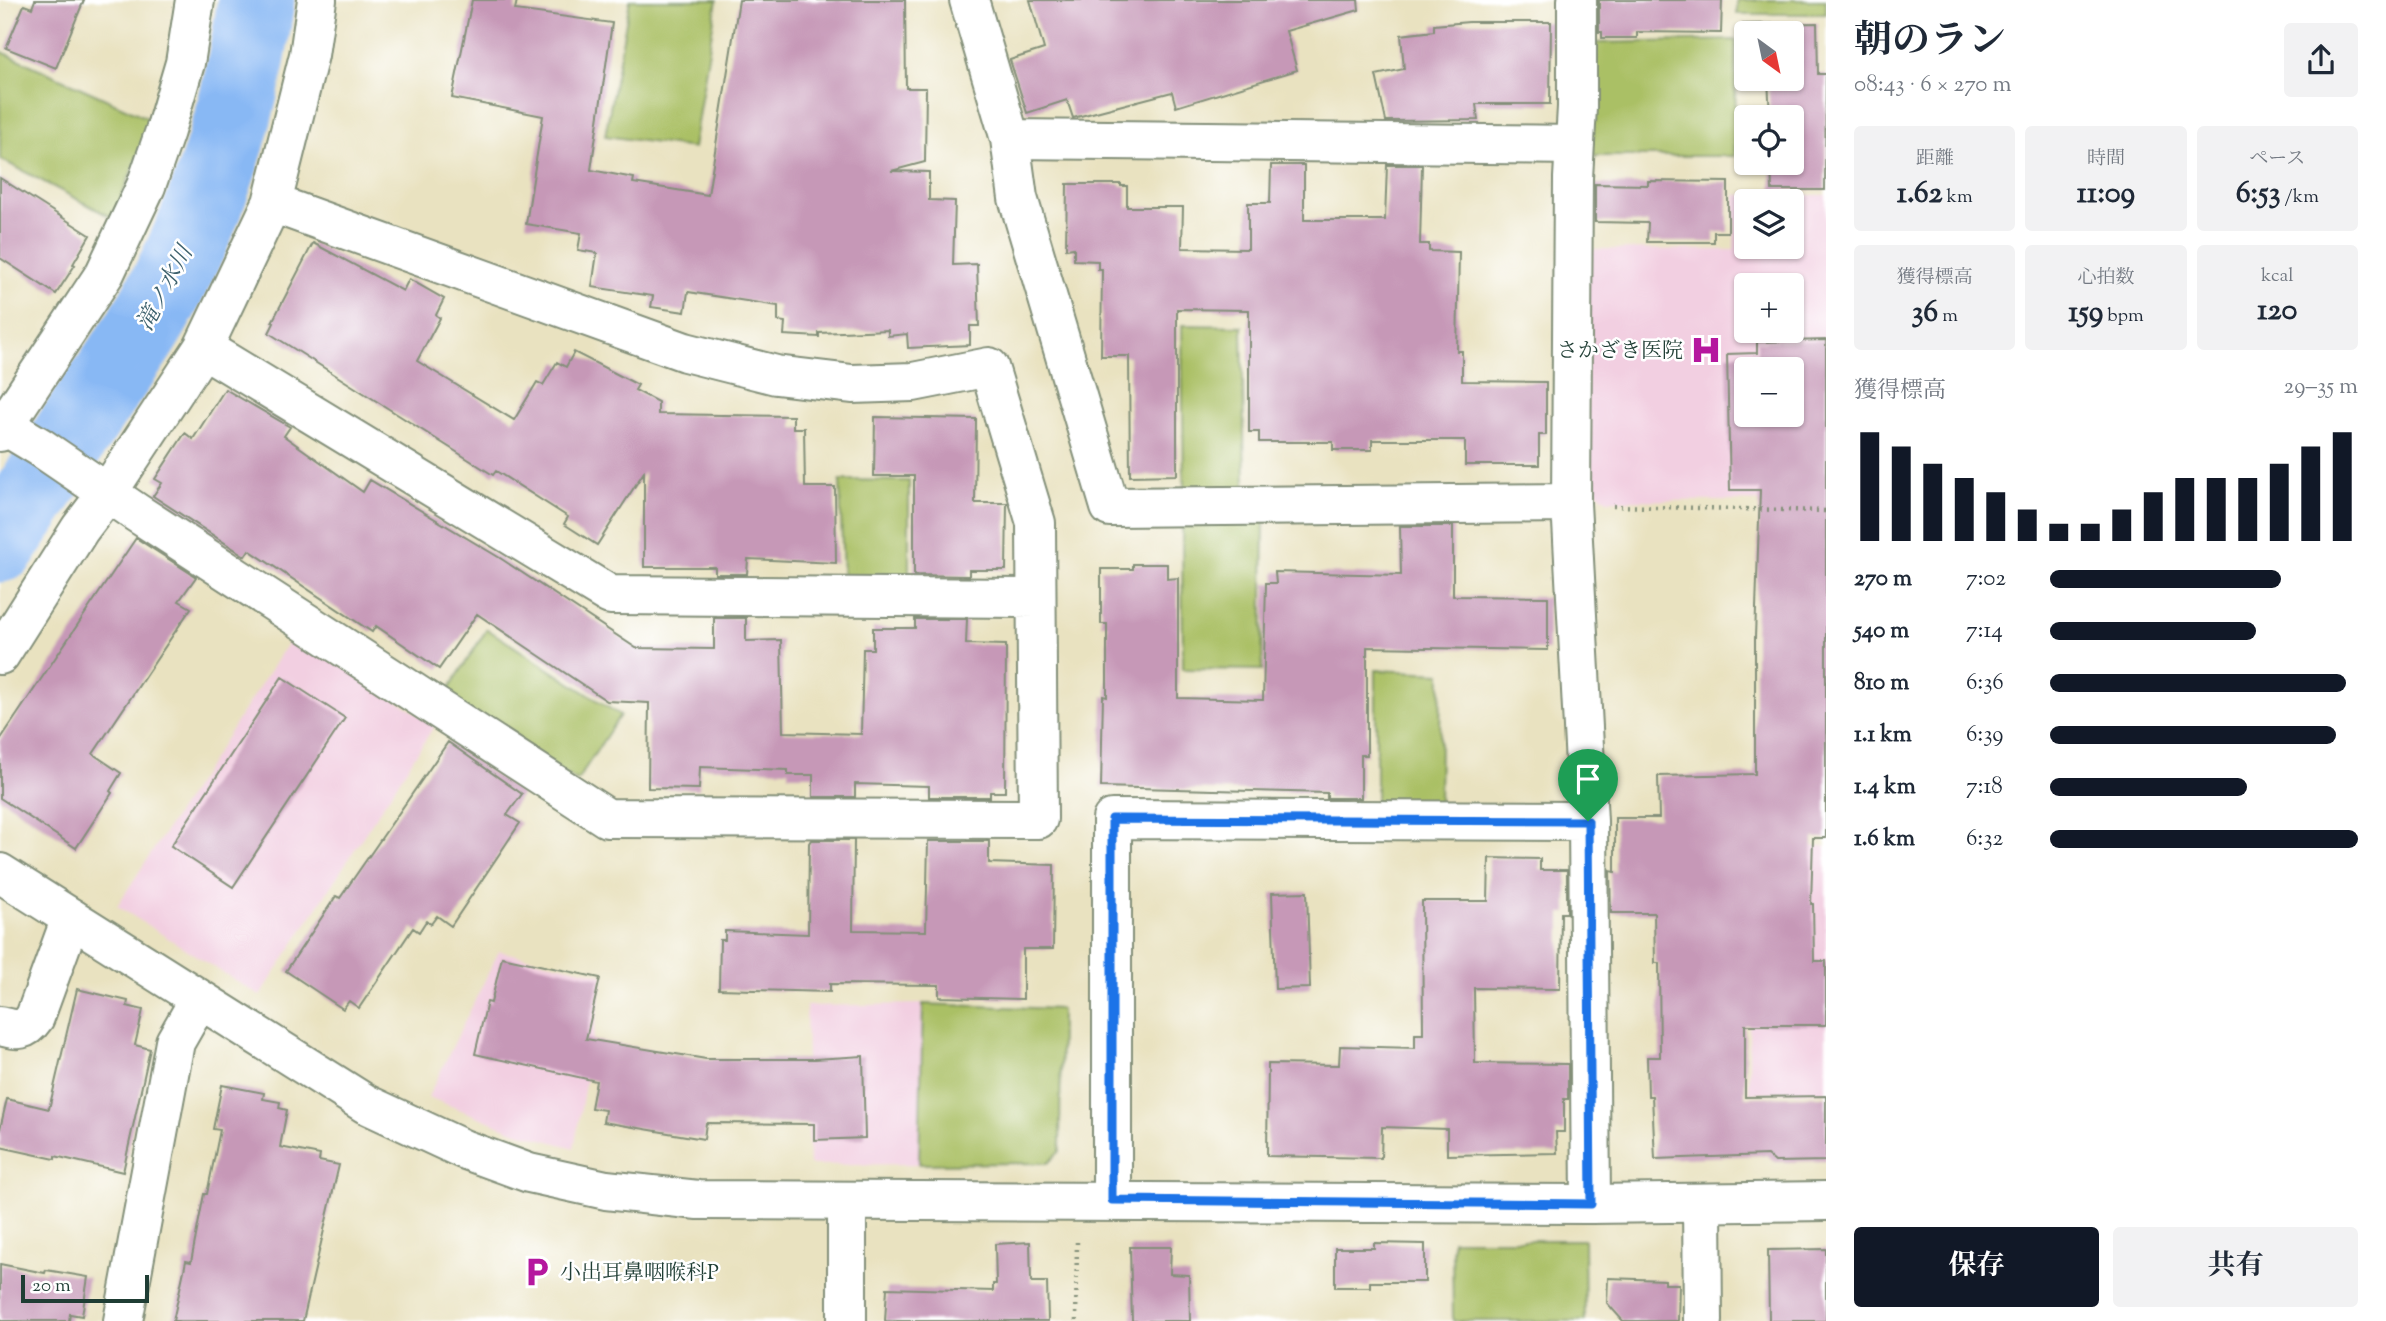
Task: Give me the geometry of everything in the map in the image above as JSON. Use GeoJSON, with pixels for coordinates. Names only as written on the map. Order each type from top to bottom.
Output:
{"type":"FeatureCollection","features":[{"type":"Feature","properties":{"kind":"street"},"geometry":{"type":"LineString","coordinates":[[195,0],[185,63],[146,186],[105,273],[1,427],[40,447],[149,521],[607,818],[1038,819],[1036,523],[989,367],[913,382],[852,384],[776,375],[685,352],[272,203]]}},
{"type":"Feature","properties":{"kind":"street"},"geometry":{"type":"LineString","coordinates":[[0,655],[80,528],[108,492],[203,348],[272,203],[309,55],[317,0]]}},
{"type":"Feature","properties":{"kind":"street"},"geometry":{"type":"LineString","coordinates":[[969,0],[1010,139],[1018,198],[1110,507],[1571,503]]}},
{"type":"Feature","properties":{"kind":"street"},"geometry":{"type":"LineString","coordinates":[[1577,0],[1571,503],[1588,821],[1591,1204]]}},
{"type":"Feature","properties":{"kind":"street"},"geometry":{"type":"LineString","coordinates":[[1010,139],[1574,145]]}},
{"type":"Feature","properties":{"kind":"street"},"geometry":{"type":"LineString","coordinates":[[203,348],[610,595],[1036,598]]}},
{"type":"Feature","properties":{"kind":"street"},"geometry":{"type":"LineString","coordinates":[[1112,1200],[1112,819],[1588,821]]}},
{"type":"Feature","properties":{"kind":"street"},"geometry":{"type":"LineString","coordinates":[[0,873],[366,1104],[463,1149],[529,1173],[606,1190],[698,1200],[1591,1204],[1826,1201]]}},
{"type":"Feature","properties":{"kind":"street"},"geometry":{"type":"LineString","coordinates":[[0,1026],[16,1030],[24,1028],[29,1026],[35,1017],[71,918]]}},
{"type":"Feature","properties":{"kind":"street"},"geometry":{"type":"LineString","coordinates":[[123,1321],[175,1042],[199,1000]]}},
{"type":"Feature","properties":{"kind":"street"},"geometry":{"type":"LineString","coordinates":[[847,1201],[847,1321]]}},
{"type":"Feature","properties":{"kind":"street"},"geometry":{"type":"LineString","coordinates":[[1702,1203],[1703,1321]]}},
{"type":"Feature","properties":{"kind":"path"},"geometry":{"type":"LineString","coordinates":[[1571,503],[1587,506],[1826,511]]}},
{"type":"Feature","properties":{"kind":"path"},"geometry":{"type":"LineString","coordinates":[[1076,1321],[1077,1238]]}},
{"type":"Feature","properties":{"kind":"shaded area","name":"さかざき医院"},"geometry":{"type":"Polygon","coordinates":[[[1804,195],[1826,195],[1826,502],[1607,500],[1586,483],[1587,249],[1734,250],[1734,259],[1804,259],[1804,195]]]}},
{"type":"Feature","properties":{"kind":"shaded area"},"geometry":{"type":"Polygon","coordinates":[[[294,633],[435,725],[260,996],[117,906],[294,633]]]}},
{"type":"Feature","properties":{"kind":"shaded area"},"geometry":{"type":"Polygon","coordinates":[[[1826,846],[1826,1092],[1749,1093],[1749,848],[1826,846]]]}},
{"type":"Feature","properties":{"kind":"shaded area"},"geometry":{"type":"Polygon","coordinates":[[[499,951],[604,975],[574,1148],[514,1131],[428,1097],[499,951]]]}},
{"type":"Feature","properties":{"kind":"shaded area"},"geometry":{"type":"Polygon","coordinates":[[[923,1004],[919,1164],[809,1165],[806,1006],[923,1004]]]}},
{"type":"Feature","properties":{"kind":"green space"},"geometry":{"type":"Polygon","coordinates":[[[630,0],[717,0],[693,148],[605,136],[630,0]]]}},
{"type":"Feature","properties":{"kind":"green space"},"geometry":{"type":"Polygon","coordinates":[[[1737,0],[1826,0],[1826,14],[1737,14],[1737,0]]]}},
{"type":"Feature","properties":{"kind":"green space"},"geometry":{"type":"Polygon","coordinates":[[[1734,40],[1734,156],[1590,156],[1596,43],[1734,40]]]}},
{"type":"Feature","properties":{"kind":"green space"},"geometry":{"type":"Polygon","coordinates":[[[0,51],[152,120],[113,218],[0,159],[0,51]]]}},
{"type":"Feature","properties":{"kind":"green space"},"geometry":{"type":"Polygon","coordinates":[[[1182,325],[1242,326],[1245,489],[1184,489],[1182,325]]]}},
{"type":"Feature","properties":{"kind":"green space"},"geometry":{"type":"Polygon","coordinates":[[[840,480],[909,481],[909,583],[843,582],[840,480]]]}},
{"type":"Feature","properties":{"kind":"green space"},"geometry":{"type":"Polygon","coordinates":[[[1264,520],[1262,670],[1183,669],[1182,523],[1264,520]]]}},
{"type":"Feature","properties":{"kind":"green space"},"geometry":{"type":"Polygon","coordinates":[[[487,629],[620,715],[577,781],[444,697],[487,629]]]}},
{"type":"Feature","properties":{"kind":"green space"},"geometry":{"type":"Polygon","coordinates":[[[1376,670],[1441,673],[1439,804],[1376,802],[1376,670]]]}},
{"type":"Feature","properties":{"kind":"green space"},"geometry":{"type":"Polygon","coordinates":[[[923,1004],[1061,1009],[1060,1151],[1048,1163],[919,1164],[923,1004]]]}},
{"type":"Feature","properties":{"kind":"green space"},"geometry":{"type":"Polygon","coordinates":[[[1452,1240],[1584,1240],[1585,1321],[1453,1321],[1452,1240]]]}},
{"type":"Feature","properties":{"kind":"building"},"geometry":{"type":"Polygon","coordinates":[[[35,0],[84,0],[56,68],[6,48],[24,5],[32,8],[35,0]]]}},
{"type":"Feature","properties":{"kind":"building"},"geometry":{"type":"Polygon","coordinates":[[[472,0],[517,0],[515,10],[612,23],[591,170],[634,178],[633,183],[708,195],[739,0],[905,0],[906,88],[926,88],[925,162],[891,171],[929,172],[929,200],[955,201],[953,265],[977,264],[979,326],[970,326],[970,345],[908,348],[907,334],[888,336],[888,330],[819,333],[819,337],[784,335],[785,322],[778,321],[778,306],[688,292],[685,312],[651,307],[653,296],[592,287],[597,253],[578,250],[581,233],[526,224],[543,116],[452,98],[472,0]]]}},
{"type":"Feature","properties":{"kind":"building"},"geometry":{"type":"Polygon","coordinates":[[[1030,0],[1358,0],[1359,10],[1286,31],[1297,70],[1176,107],[1172,92],[1073,118],[1067,100],[1027,113],[1010,60],[1044,49],[1030,0]]]}},
{"type":"Feature","properties":{"kind":"building"},"geometry":{"type":"Polygon","coordinates":[[[1599,0],[1722,0],[1721,33],[1637,32],[1637,38],[1602,38],[1602,32],[1599,32],[1599,0]]]}},
{"type":"Feature","properties":{"kind":"building"},"geometry":{"type":"Polygon","coordinates":[[[1469,22],[1551,22],[1550,104],[1476,104],[1478,120],[1386,121],[1376,75],[1404,69],[1401,35],[1434,31],[1434,25],[1469,22]]]}},
{"type":"Feature","properties":{"kind":"building"},"geometry":{"type":"Polygon","coordinates":[[[1804,23],[1817,23],[1818,74],[1826,74],[1825,190],[1772,189],[1771,175],[1804,175],[1804,105],[1769,105],[1769,91],[1804,91],[1804,23]]]}},
{"type":"Feature","properties":{"kind":"building"},"geometry":{"type":"Polygon","coordinates":[[[1271,165],[1304,165],[1304,220],[1385,220],[1387,165],[1422,165],[1420,244],[1429,244],[1429,251],[1459,252],[1457,351],[1462,351],[1462,381],[1546,382],[1546,435],[1539,435],[1539,465],[1465,465],[1465,440],[1372,440],[1372,450],[1333,450],[1333,442],[1259,442],[1259,432],[1249,432],[1249,310],[1177,309],[1177,475],[1130,476],[1129,356],[1101,356],[1102,269],[1098,269],[1098,261],[1074,260],[1074,248],[1066,249],[1067,184],[1127,186],[1127,207],[1183,207],[1182,248],[1248,249],[1248,203],[1270,203],[1271,165]]]}},
{"type":"Feature","properties":{"kind":"building"},"geometry":{"type":"Polygon","coordinates":[[[0,178],[90,235],[56,294],[0,258],[0,178]]]}},
{"type":"Feature","properties":{"kind":"building"},"geometry":{"type":"Polygon","coordinates":[[[1648,181],[1728,182],[1728,232],[1714,232],[1714,242],[1647,242],[1648,223],[1595,222],[1595,184],[1648,185],[1648,181]]]}},
{"type":"Feature","properties":{"kind":"building"},"geometry":{"type":"Polygon","coordinates":[[[313,243],[403,291],[409,279],[444,299],[436,315],[440,318],[417,361],[514,420],[537,382],[543,385],[557,362],[566,367],[574,352],[638,385],[635,390],[658,402],[658,414],[793,416],[793,428],[804,428],[805,487],[835,487],[836,563],[748,559],[747,574],[715,574],[715,567],[644,567],[644,472],[597,545],[564,524],[568,517],[496,471],[493,475],[269,333],[274,323],[272,322],[313,243]]]}},
{"type":"Feature","properties":{"kind":"building"},"geometry":{"type":"Polygon","coordinates":[[[1826,340],[1826,838],[1813,838],[1811,904],[1814,961],[1826,961],[1826,1025],[1745,1025],[1745,1097],[1826,1096],[1826,1161],[1775,1162],[1767,1155],[1655,1159],[1647,1057],[1660,1057],[1659,963],[1655,963],[1654,913],[1611,913],[1610,871],[1615,872],[1615,818],[1659,818],[1658,776],[1755,774],[1755,638],[1760,490],[1730,490],[1727,354],[1757,353],[1757,343],[1826,340]]]}},
{"type":"Feature","properties":{"kind":"building"},"geometry":{"type":"Polygon","coordinates":[[[225,389],[290,427],[284,436],[363,492],[370,480],[500,558],[636,648],[714,649],[714,618],[746,618],[746,641],[781,640],[783,732],[861,734],[863,649],[873,649],[873,628],[915,628],[915,619],[967,619],[966,644],[1006,645],[1005,792],[990,792],[990,797],[929,797],[929,786],[855,784],[855,797],[813,797],[813,775],[788,775],[788,770],[700,767],[699,789],[648,788],[649,703],[607,701],[477,614],[439,669],[376,626],[372,632],[249,550],[245,556],[153,496],[162,483],[155,479],[185,433],[193,439],[225,389]]]}},
{"type":"Feature","properties":{"kind":"building"},"geometry":{"type":"Polygon","coordinates":[[[875,417],[976,419],[975,503],[1007,503],[1006,570],[969,570],[969,576],[914,575],[914,476],[874,476],[875,417]]]}},
{"type":"Feature","properties":{"kind":"building"},"geometry":{"type":"Polygon","coordinates":[[[1400,526],[1453,526],[1453,596],[1548,597],[1548,650],[1367,647],[1367,755],[1361,755],[1361,798],[1327,798],[1327,793],[1101,787],[1103,696],[1107,697],[1107,624],[1101,624],[1101,569],[1133,569],[1133,564],[1167,564],[1167,579],[1178,578],[1178,698],[1263,700],[1266,583],[1276,583],[1275,572],[1401,575],[1400,526]]]}},
{"type":"Feature","properties":{"kind":"building"},"geometry":{"type":"Polygon","coordinates":[[[136,538],[196,577],[179,601],[191,608],[93,754],[121,773],[110,791],[112,793],[76,848],[0,798],[0,740],[136,538]]]}},
{"type":"Feature","properties":{"kind":"building"},"geometry":{"type":"Polygon","coordinates":[[[282,677],[345,718],[233,887],[171,846],[282,677]]]}},
{"type":"Feature","properties":{"kind":"building"},"geometry":{"type":"Polygon","coordinates":[[[448,742],[522,794],[507,815],[520,823],[451,926],[437,916],[431,924],[426,921],[419,932],[413,928],[359,1008],[349,1001],[343,1009],[286,971],[336,896],[340,898],[448,742]]]}},
{"type":"Feature","properties":{"kind":"building"},"geometry":{"type":"Polygon","coordinates":[[[811,840],[854,840],[853,930],[926,931],[928,841],[989,841],[989,863],[1054,865],[1053,949],[1023,949],[1023,999],[939,997],[939,985],[830,984],[830,992],[719,989],[720,940],[725,940],[725,931],[808,934],[811,840]]]}},
{"type":"Feature","properties":{"kind":"building"},"geometry":{"type":"Polygon","coordinates":[[[1489,858],[1540,859],[1540,870],[1567,870],[1567,913],[1561,913],[1560,989],[1474,988],[1475,1063],[1568,1064],[1564,1132],[1556,1132],[1557,1153],[1447,1155],[1447,1129],[1382,1127],[1381,1158],[1267,1156],[1268,1064],[1339,1065],[1340,1046],[1415,1048],[1415,1034],[1423,1034],[1422,901],[1488,901],[1489,858]]]}},
{"type":"Feature","properties":{"kind":"building"},"geometry":{"type":"Polygon","coordinates":[[[1307,892],[1310,988],[1275,989],[1272,893],[1307,892]]]}},
{"type":"Feature","properties":{"kind":"building"},"geometry":{"type":"Polygon","coordinates":[[[502,957],[600,978],[586,1039],[706,1059],[863,1056],[865,1138],[814,1140],[814,1124],[706,1123],[704,1139],[603,1122],[605,1110],[591,1108],[596,1081],[475,1054],[487,1002],[491,1003],[502,957]]]}},
{"type":"Feature","properties":{"kind":"building"},"geometry":{"type":"Polygon","coordinates":[[[77,989],[128,1001],[127,1006],[143,1010],[135,1045],[150,1049],[123,1172],[55,1156],[55,1159],[0,1147],[0,1129],[7,1099],[49,1109],[77,989]]]}},
{"type":"Feature","properties":{"kind":"building"},"geometry":{"type":"Polygon","coordinates":[[[222,1085],[264,1093],[263,1099],[280,1102],[279,1108],[287,1110],[280,1147],[320,1155],[319,1161],[339,1165],[303,1321],[173,1321],[186,1261],[191,1262],[204,1194],[207,1194],[220,1130],[213,1129],[222,1085]]]}},
{"type":"Feature","properties":{"kind":"building"},"geometry":{"type":"Polygon","coordinates":[[[1030,1242],[1031,1282],[1047,1282],[1048,1321],[885,1321],[887,1288],[993,1291],[993,1284],[996,1284],[995,1244],[1030,1242]]]}},
{"type":"Feature","properties":{"kind":"building"},"geometry":{"type":"Polygon","coordinates":[[[1374,1243],[1425,1244],[1425,1282],[1370,1282],[1370,1287],[1335,1287],[1335,1248],[1374,1248],[1374,1243]]]}},
{"type":"Feature","properties":{"kind":"building"},"geometry":{"type":"Polygon","coordinates":[[[1130,1247],[1171,1247],[1170,1274],[1189,1275],[1190,1321],[1132,1321],[1130,1247]]]}},
{"type":"Feature","properties":{"kind":"building"},"geometry":{"type":"Polygon","coordinates":[[[1826,1249],[1826,1321],[1769,1321],[1768,1250],[1826,1249]]]}},
{"type":"Feature","properties":{"kind":"building"},"geometry":{"type":"Polygon","coordinates":[[[0,1264],[45,1273],[46,1270],[88,1277],[82,1316],[70,1314],[69,1321],[0,1321],[0,1264]]]}},
{"type":"Feature","properties":{"kind":"building"},"geometry":{"type":"Polygon","coordinates":[[[1608,1278],[1665,1280],[1665,1284],[1679,1284],[1678,1321],[1623,1321],[1607,1303],[1608,1278]]]}},
{"type":"Feature","properties":{"kind":"waterway","name":"滝ノ水川"},"geometry":{"type":"LineString","coordinates":[[0,544],[141,333],[173,276],[220,161],[242,81],[256,0]]}},
{"type":"Feature","properties":{"kind":"place","name":"さかざき医院"},"geometry":{"type":"Point","coordinates":[1706,350]}},
{"type":"Feature","properties":{"kind":"place","name":"小出耳鼻咽喉科P"},"geometry":{"type":"Point","coordinates":[537,1272]}},
{"type":"Feature","properties":{"kind":"route"},"geometry":{"type":"LineString","coordinates":[[1112,819],[1588,821],[1591,1204],[1112,1200],[1112,819]]}}]}
